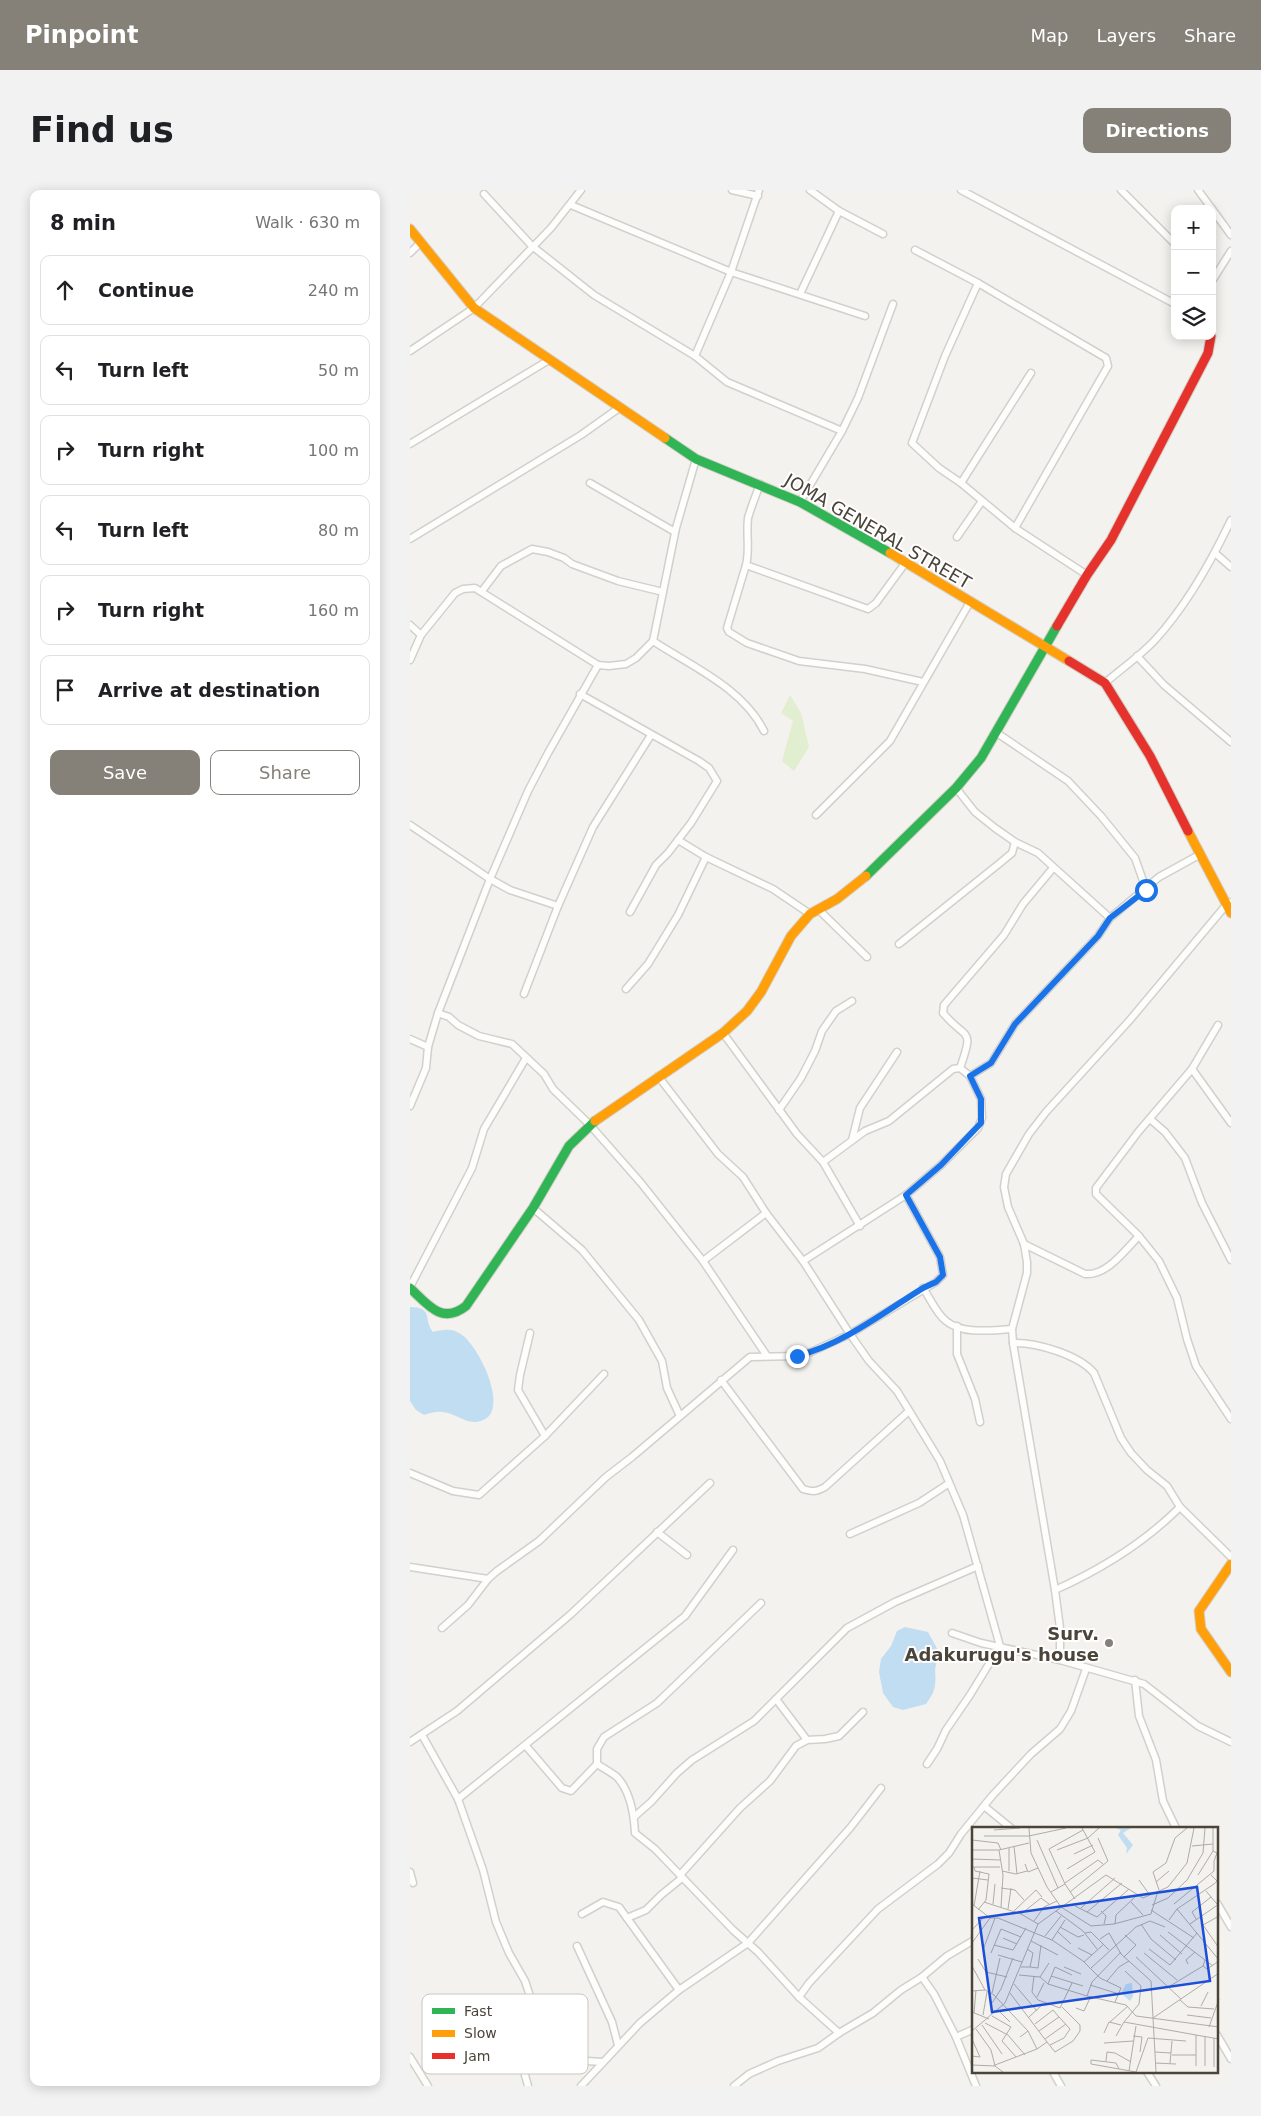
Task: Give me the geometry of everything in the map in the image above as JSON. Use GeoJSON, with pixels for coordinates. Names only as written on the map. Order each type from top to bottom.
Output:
{"type":"FeatureCollection","features":[{"type":"Feature","properties":{"kind":"street"},"geometry":{"type":"LineString","coordinates":[[410,351],[474,308],[571,205],[580,190]]}},
{"type":"Feature","properties":{"kind":"street"},"geometry":{"type":"LineString","coordinates":[[695,356],[731,272],[758,193],[732,190]]}},
{"type":"Feature","properties":{"kind":"street"},"geometry":{"type":"LineString","coordinates":[[810,190],[840,211],[883,234]]}},
{"type":"Feature","properties":{"kind":"street"},"geometry":{"type":"LineString","coordinates":[[960,190],[1171,302]]}},
{"type":"Feature","properties":{"kind":"street"},"geometry":{"type":"LineString","coordinates":[[1121,190],[1171,240]]}},
{"type":"Feature","properties":{"kind":"street"},"geometry":{"type":"LineString","coordinates":[[1202,191],[1210,205]]}},
{"type":"Feature","properties":{"kind":"street"},"geometry":{"type":"LineString","coordinates":[[484,194],[532,246],[594,295],[695,356],[727,382],[842,431]]}},
{"type":"Feature","properties":{"kind":"street"},"geometry":{"type":"LineString","coordinates":[[571,205],[731,272],[865,316]]}},
{"type":"Feature","properties":{"kind":"street"},"geometry":{"type":"LineString","coordinates":[[800,294],[840,211]]}},
{"type":"Feature","properties":{"kind":"street"},"geometry":{"type":"LineString","coordinates":[[1216,214],[1231,235]]}},
{"type":"Feature","properties":{"kind":"street","name":"JOMA GENERAL STREET"},"geometry":{"type":"LineString","coordinates":[[410,229],[474,308],[696,459],[800,502],[906,562],[1105,683],[1150,756],[1199,855],[1229,902],[1231,913]]}},
{"type":"Feature","properties":{"kind":"street"},"geometry":{"type":"LineString","coordinates":[[410,253],[421,242]]}},
{"type":"Feature","properties":{"kind":"street"},"geometry":{"type":"LineString","coordinates":[[916,250],[978,283],[1108,361],[1108,366],[1015,528]]}},
{"type":"Feature","properties":{"kind":"street"},"geometry":{"type":"LineString","coordinates":[[1216,274],[1231,251]]}},
{"type":"Feature","properties":{"kind":"street"},"geometry":{"type":"LineString","coordinates":[[978,283],[945,356],[912,443],[939,468],[961,483],[1015,528],[1087,575]]}},
{"type":"Feature","properties":{"kind":"street"},"geometry":{"type":"LineString","coordinates":[[800,502],[842,431],[858,398],[893,304]]}},
{"type":"Feature","properties":{"kind":"street"},"geometry":{"type":"LineString","coordinates":[[526,1058],[484,1129],[472,1168],[410,1288],[439,1314],[449,1315],[459,1312],[466,1306],[533,1208],[569,1146],[590,1125],[658,1076],[724,1033],[747,1011],[760,992],[791,936],[810,914],[837,899],[878,866],[956,788],[981,758],[1087,575],[1112,540],[1208,353],[1210,340]]}},
{"type":"Feature","properties":{"kind":"street"},"geometry":{"type":"LineString","coordinates":[[410,444],[549,360]]}},
{"type":"Feature","properties":{"kind":"street"},"geometry":{"type":"LineString","coordinates":[[961,483],[1031,372]]}},
{"type":"Feature","properties":{"kind":"street"},"geometry":{"type":"LineString","coordinates":[[410,539],[580,435],[619,408]]}},
{"type":"Feature","properties":{"kind":"street"},"geometry":{"type":"LineString","coordinates":[[410,660],[421,634],[455,593],[469,588],[482,591],[598,665],[626,664],[636,658],[653,641],[675,532],[696,459]]}},
{"type":"Feature","properties":{"kind":"street"},"geometry":{"type":"LineString","coordinates":[[590,483],[675,532]]}},
{"type":"Feature","properties":{"kind":"street"},"geometry":{"type":"LineString","coordinates":[[760,484],[748,517],[748,556],[727,628],[729,632],[746,643],[799,660],[865,669],[923,682]]}},
{"type":"Feature","properties":{"kind":"street"},"geometry":{"type":"LineString","coordinates":[[957,537],[982,501]]}},
{"type":"Feature","properties":{"kind":"street"},"geometry":{"type":"LineString","coordinates":[[1105,683],[1137,656],[1160,633],[1183,603],[1215,553],[1231,520]]}},
{"type":"Feature","properties":{"kind":"street"},"geometry":{"type":"LineString","coordinates":[[482,591],[500,566],[532,549],[548,552],[564,558],[572,564],[618,581],[663,592]]}},
{"type":"Feature","properties":{"kind":"street"},"geometry":{"type":"LineString","coordinates":[[1215,553],[1231,567]]}},
{"type":"Feature","properties":{"kind":"street"},"geometry":{"type":"LineString","coordinates":[[746,565],[868,609],[876,603],[906,562]]}},
{"type":"Feature","properties":{"kind":"street"},"geometry":{"type":"LineString","coordinates":[[816,815],[890,741],[970,602]]}},
{"type":"Feature","properties":{"kind":"street"},"geometry":{"type":"LineString","coordinates":[[410,626],[421,634]]}},
{"type":"Feature","properties":{"kind":"street"},"geometry":{"type":"LineString","coordinates":[[653,641],[701,670],[740,700],[759,722],[764,731]]}},
{"type":"Feature","properties":{"kind":"street"},"geometry":{"type":"LineString","coordinates":[[1137,656],[1164,685],[1231,742]]}},
{"type":"Feature","properties":{"kind":"street"},"geometry":{"type":"LineString","coordinates":[[410,1106],[426,1068],[428,1047],[438,1012],[490,879],[528,791],[580,694],[598,665]]}},
{"type":"Feature","properties":{"kind":"street"},"geometry":{"type":"LineString","coordinates":[[580,694],[704,765],[715,775],[717,781],[691,823],[656,865],[630,912]]}},
{"type":"Feature","properties":{"kind":"street"},"geometry":{"type":"LineString","coordinates":[[997,733],[1068,781],[1101,816],[1135,858],[1146,890]]}},
{"type":"Feature","properties":{"kind":"street"},"geometry":{"type":"LineString","coordinates":[[524,994],[558,906],[593,827],[651,735]]}},
{"type":"Feature","properties":{"kind":"street"},"geometry":{"type":"LineString","coordinates":[[956,788],[976,812],[1015,842],[1038,853],[1110,918]]}},
{"type":"Feature","properties":{"kind":"street"},"geometry":{"type":"LineString","coordinates":[[410,825],[490,879],[510,890],[558,906]]}},
{"type":"Feature","properties":{"kind":"street"},"geometry":{"type":"LineString","coordinates":[[678,840],[706,857],[773,889],[810,914]]}},
{"type":"Feature","properties":{"kind":"street"},"geometry":{"type":"LineString","coordinates":[[899,944],[1000,863],[1012,852],[1015,842]]}},
{"type":"Feature","properties":{"kind":"street"},"geometry":{"type":"LineString","coordinates":[[970,1076],[991,1063],[1015,1024],[1098,936],[1110,918],[1146,890],[1159,877],[1199,855]]}},
{"type":"Feature","properties":{"kind":"street"},"geometry":{"type":"LineString","coordinates":[[626,989],[648,964],[678,915],[706,857]]}},
{"type":"Feature","properties":{"kind":"street"},"geometry":{"type":"LineString","coordinates":[[960,1068],[968,1042],[967,1035],[943,1013],[944,1006],[1004,935],[1023,904],[1053,868]]}},
{"type":"Feature","properties":{"kind":"street"},"geometry":{"type":"LineString","coordinates":[[1060,1660],[1060,1628],[1055,1590],[1013,1343],[1012,1329],[1027,1273],[1024,1244],[1008,1207],[1004,1187],[1006,1174],[1046,1112],[1129,1021],[1229,902]]}},
{"type":"Feature","properties":{"kind":"street"},"geometry":{"type":"LineString","coordinates":[[819,910],[867,957]]}},
{"type":"Feature","properties":{"kind":"street"},"geometry":{"type":"LineString","coordinates":[[779,1110],[801,1078],[815,1051],[822,1031],[836,1011],[852,1001]]}},
{"type":"Feature","properties":{"kind":"street"},"geometry":{"type":"LineString","coordinates":[[438,1012],[479,1036],[512,1044],[544,1074],[553,1090],[590,1125],[641,1183],[702,1261],[767,1356]]}},
{"type":"Feature","properties":{"kind":"street"},"geometry":{"type":"LineString","coordinates":[[1218,1025],[1192,1069],[1096,1188],[1096,1194],[1139,1236],[1159,1262],[1177,1298],[1196,1366],[1231,1419]]}},
{"type":"Feature","properties":{"kind":"street"},"geometry":{"type":"LineString","coordinates":[[724,1033],[796,1134],[823,1162],[860,1226]]}},
{"type":"Feature","properties":{"kind":"street"},"geometry":{"type":"LineString","coordinates":[[410,1039],[428,1047]]}},
{"type":"Feature","properties":{"kind":"street"},"geometry":{"type":"LineString","coordinates":[[852,1140],[860,1108],[897,1052]]}},
{"type":"Feature","properties":{"kind":"street"},"geometry":{"type":"LineString","coordinates":[[802,1261],[860,1226],[906,1195],[941,1165],[981,1123],[981,1099],[970,1076],[960,1068],[953,1069],[889,1121],[866,1131],[823,1162]]}},
{"type":"Feature","properties":{"kind":"street"},"geometry":{"type":"LineString","coordinates":[[1192,1069],[1231,1123]]}},
{"type":"Feature","properties":{"kind":"street"},"geometry":{"type":"LineString","coordinates":[[658,1076],[718,1154],[743,1177],[850,1334],[896,1392],[940,1461],[948,1484],[963,1515],[1000,1646],[946,1730],[937,1750],[927,1764]]}},
{"type":"Feature","properties":{"kind":"street"},"geometry":{"type":"LineString","coordinates":[[1150,1119],[1165,1132],[1185,1158],[1202,1203],[1231,1260]]}},
{"type":"Feature","properties":{"kind":"street"},"geometry":{"type":"LineString","coordinates":[[442,1628],[468,1605],[488,1579],[497,1571],[538,1540],[606,1477],[632,1458],[750,1357],[797,1356],[811,1352],[850,1334],[923,1288],[936,1282],[943,1275],[940,1257],[906,1195]]}},
{"type":"Feature","properties":{"kind":"street"},"geometry":{"type":"LineString","coordinates":[[533,1208],[582,1250],[639,1320],[662,1361],[667,1388],[680,1416]]}},
{"type":"Feature","properties":{"kind":"street"},"geometry":{"type":"LineString","coordinates":[[702,1261],[766,1213]]}},
{"type":"Feature","properties":{"kind":"street"},"geometry":{"type":"LineString","coordinates":[[1024,1244],[1086,1274],[1093,1275],[1111,1264],[1139,1236]]}},
{"type":"Feature","properties":{"kind":"street"},"geometry":{"type":"LineString","coordinates":[[923,1288],[947,1322],[972,1330],[1012,1329]]}},
{"type":"Feature","properties":{"kind":"street"},"geometry":{"type":"LineString","coordinates":[[957,1326],[958,1354],[975,1399],[980,1422]]}},
{"type":"Feature","properties":{"kind":"street"},"geometry":{"type":"LineString","coordinates":[[530,1333],[518,1390],[545,1436]]}},
{"type":"Feature","properties":{"kind":"street"},"geometry":{"type":"LineString","coordinates":[[1013,1343],[1042,1348],[1070,1356],[1087,1364],[1094,1373],[1122,1438],[1131,1453],[1166,1486],[1180,1507],[1231,1557]]}},
{"type":"Feature","properties":{"kind":"street"},"geometry":{"type":"LineString","coordinates":[[410,1473],[453,1491],[479,1495],[545,1436],[604,1374]]}},
{"type":"Feature","properties":{"kind":"street"},"geometry":{"type":"LineString","coordinates":[[721,1380],[803,1489],[816,1492],[825,1487],[909,1411]]}},
{"type":"Feature","properties":{"kind":"street"},"geometry":{"type":"LineString","coordinates":[[410,1742],[457,1711],[577,1608],[710,1483]]}},
{"type":"Feature","properties":{"kind":"street"},"geometry":{"type":"LineString","coordinates":[[850,1534],[919,1503],[948,1484]]}},
{"type":"Feature","properties":{"kind":"street"},"geometry":{"type":"LineString","coordinates":[[1055,1590],[1086,1576],[1116,1558],[1163,1524],[1180,1507]]}},
{"type":"Feature","properties":{"kind":"street"},"geometry":{"type":"LineString","coordinates":[[657,1532],[687,1555]]}},
{"type":"Feature","properties":{"kind":"street"},"geometry":{"type":"LineString","coordinates":[[458,1799],[685,1616],[732,1550]]}},
{"type":"Feature","properties":{"kind":"street"},"geometry":{"type":"LineString","coordinates":[[1230,1669],[1201,1629],[1200,1612],[1231,1564]]}},
{"type":"Feature","properties":{"kind":"street"},"geometry":{"type":"LineString","coordinates":[[634,1817],[692,1760],[754,1721],[847,1628],[894,1602],[978,1566]]}},
{"type":"Feature","properties":{"kind":"street"},"geometry":{"type":"LineString","coordinates":[[410,1567],[488,1579]]}},
{"type":"Feature","properties":{"kind":"street"},"geometry":{"type":"LineString","coordinates":[[526,1746],[562,1788],[567,1791],[571,1790],[597,1764],[597,1749],[604,1737],[657,1703],[761,1603]]}},
{"type":"Feature","properties":{"kind":"street"},"geometry":{"type":"LineString","coordinates":[[952,1633],[981,1643],[1060,1660],[1086,1669],[1135,1680],[1144,1684],[1198,1726],[1231,1742]]}},
{"type":"Feature","properties":{"kind":"street"},"geometry":{"type":"LineString","coordinates":[[799,1998],[809,1983],[878,1909],[938,1864],[949,1853],[961,1834],[984,1806],[1031,1754],[1060,1729],[1071,1710],[1086,1669]]}},
{"type":"Feature","properties":{"kind":"street"},"geometry":{"type":"LineString","coordinates":[[1135,1680],[1139,1716],[1156,1760],[1163,1802],[1176,1827]]}},
{"type":"Feature","properties":{"kind":"street"},"geometry":{"type":"LineString","coordinates":[[776,1699],[807,1740]]}},
{"type":"Feature","properties":{"kind":"street"},"geometry":{"type":"LineString","coordinates":[[627,1918],[646,1910],[681,1876],[740,1808],[770,1780],[796,1746],[807,1740],[838,1736],[863,1712]]}},
{"type":"Feature","properties":{"kind":"street"},"geometry":{"type":"LineString","coordinates":[[422,1735],[458,1799],[483,1870],[496,1922],[509,1953],[526,1981],[530,1994]]}},
{"type":"Feature","properties":{"kind":"street"},"geometry":{"type":"LineString","coordinates":[[597,1764],[616,1777],[627,1794],[634,1817],[635,1833],[656,1849],[799,1998],[839,2033]]}},
{"type":"Feature","properties":{"kind":"street"},"geometry":{"type":"LineString","coordinates":[[581,2086],[640,2023],[679,1990],[748,1943],[850,1828],[881,1788]]}},
{"type":"Feature","properties":{"kind":"street"},"geometry":{"type":"LineString","coordinates":[[984,1806],[1010,1827]]}},
{"type":"Feature","properties":{"kind":"street"},"geometry":{"type":"LineString","coordinates":[[410,1872],[413,1883]]}},
{"type":"Feature","properties":{"kind":"street"},"geometry":{"type":"LineString","coordinates":[[582,1914],[603,1902],[619,1907],[679,1990]]}},
{"type":"Feature","properties":{"kind":"street"},"geometry":{"type":"LineString","coordinates":[[1218,1905],[1231,1927]]}},
{"type":"Feature","properties":{"kind":"street"},"geometry":{"type":"LineString","coordinates":[[734,2086],[749,2074],[778,2061],[818,2048],[873,2013],[901,1990],[972,1941]]}},
{"type":"Feature","properties":{"kind":"street"},"geometry":{"type":"LineString","coordinates":[[577,1946],[612,2022],[618,2045]]}},
{"type":"Feature","properties":{"kind":"street"},"geometry":{"type":"LineString","coordinates":[[922,1977],[934,1994],[956,2037],[976,2086]]}},
{"type":"Feature","properties":{"kind":"street"},"geometry":{"type":"LineString","coordinates":[[956,2037],[972,2030]]}},
{"type":"Feature","properties":{"kind":"street"},"geometry":{"type":"LineString","coordinates":[[1218,2037],[1231,2060]]}},
{"type":"Feature","properties":{"kind":"street"},"geometry":{"type":"LineString","coordinates":[[410,2057],[428,2086]]}},
{"type":"Feature","properties":{"kind":"street"},"geometry":{"type":"LineString","coordinates":[[588,2061],[603,2062]]}},
{"type":"Feature","properties":{"kind":"street"},"geometry":{"type":"LineString","coordinates":[[524,2074],[528,2086]]}},
{"type":"Feature","properties":{"kind":"street"},"geometry":{"type":"LineString","coordinates":[[1054,2074],[1061,2086]]}},
{"type":"Feature","properties":{"kind":"street"},"geometry":{"type":"LineString","coordinates":[[1148,2074],[1156,2086]]}},
{"type":"Feature","properties":{"kind":"green space"},"geometry":{"type":"Polygon","coordinates":[[[790,695],[801,713],[809,747],[794,771],[782,761],[793,721],[781,713],[790,695]]]}},
{"type":"Feature","properties":{"kind":"water"},"geometry":{"type":"Polygon","coordinates":[[[410,1307],[422,1309],[425,1312],[433,1332],[456,1331],[474,1348],[492,1387],[494,1400],[492,1410],[487,1418],[475,1422],[449,1413],[436,1412],[424,1415],[416,1410],[410,1401],[410,1307]]]}},
{"type":"Feature","properties":{"kind":"water"},"geometry":{"type":"Polygon","coordinates":[[[905,1627],[928,1632],[940,1657],[935,1668],[934,1690],[926,1704],[903,1710],[893,1707],[883,1693],[879,1672],[881,1659],[891,1646],[897,1631],[905,1627]]]}},
{"type":"Feature","properties":{"kind":"traffic: fast"},"geometry":{"type":"LineString","coordinates":[[665,438],[696,459],[800,502],[890,553]]}},
{"type":"Feature","properties":{"kind":"traffic: fast"},"geometry":{"type":"LineString","coordinates":[[866,876],[956,788],[981,758],[1057,626]]}},
{"type":"Feature","properties":{"kind":"traffic: fast"},"geometry":{"type":"LineString","coordinates":[[410,1288],[429,1306],[442,1313],[450,1314],[466,1306],[533,1208],[569,1146],[595,1121]]}},
{"type":"Feature","properties":{"kind":"traffic: slow"},"geometry":{"type":"LineString","coordinates":[[410,229],[474,308],[665,438]]}},
{"type":"Feature","properties":{"kind":"traffic: slow"},"geometry":{"type":"LineString","coordinates":[[890,553],[1069,661]]}},
{"type":"Feature","properties":{"kind":"traffic: slow"},"geometry":{"type":"LineString","coordinates":[[1188,831],[1231,913]]}},
{"type":"Feature","properties":{"kind":"traffic: slow"},"geometry":{"type":"LineString","coordinates":[[595,1121],[723,1033],[747,1011],[761,992],[791,936],[810,914],[837,899],[866,876]]}},
{"type":"Feature","properties":{"kind":"traffic: slow"},"geometry":{"type":"LineString","coordinates":[[1231,1564],[1199,1611],[1201,1629],[1231,1672]]}},
{"type":"Feature","properties":{"kind":"traffic: jam"},"geometry":{"type":"LineString","coordinates":[[1057,626],[1087,575],[1111,540],[1208,353],[1210,340]]}},
{"type":"Feature","properties":{"kind":"traffic: jam"},"geometry":{"type":"LineString","coordinates":[[1069,661],[1105,683],[1150,756],[1188,831]]}},
{"type":"Feature","properties":{"kind":"place","name":"Surv. Adakurugu's house"},"geometry":{"type":"Point","coordinates":[1109,1643]}},
{"type":"Feature","properties":{"kind":"route"},"geometry":{"type":"LineString","coordinates":[[797,1356],[811,1352],[850,1334],[923,1288],[936,1282],[943,1275],[940,1257],[906,1195],[941,1165],[981,1123],[981,1099],[972,1084],[970,1076],[991,1063],[999,1052],[1008,1033],[1024,1013],[1098,936],[1110,918],[1146,890]]}}]}
